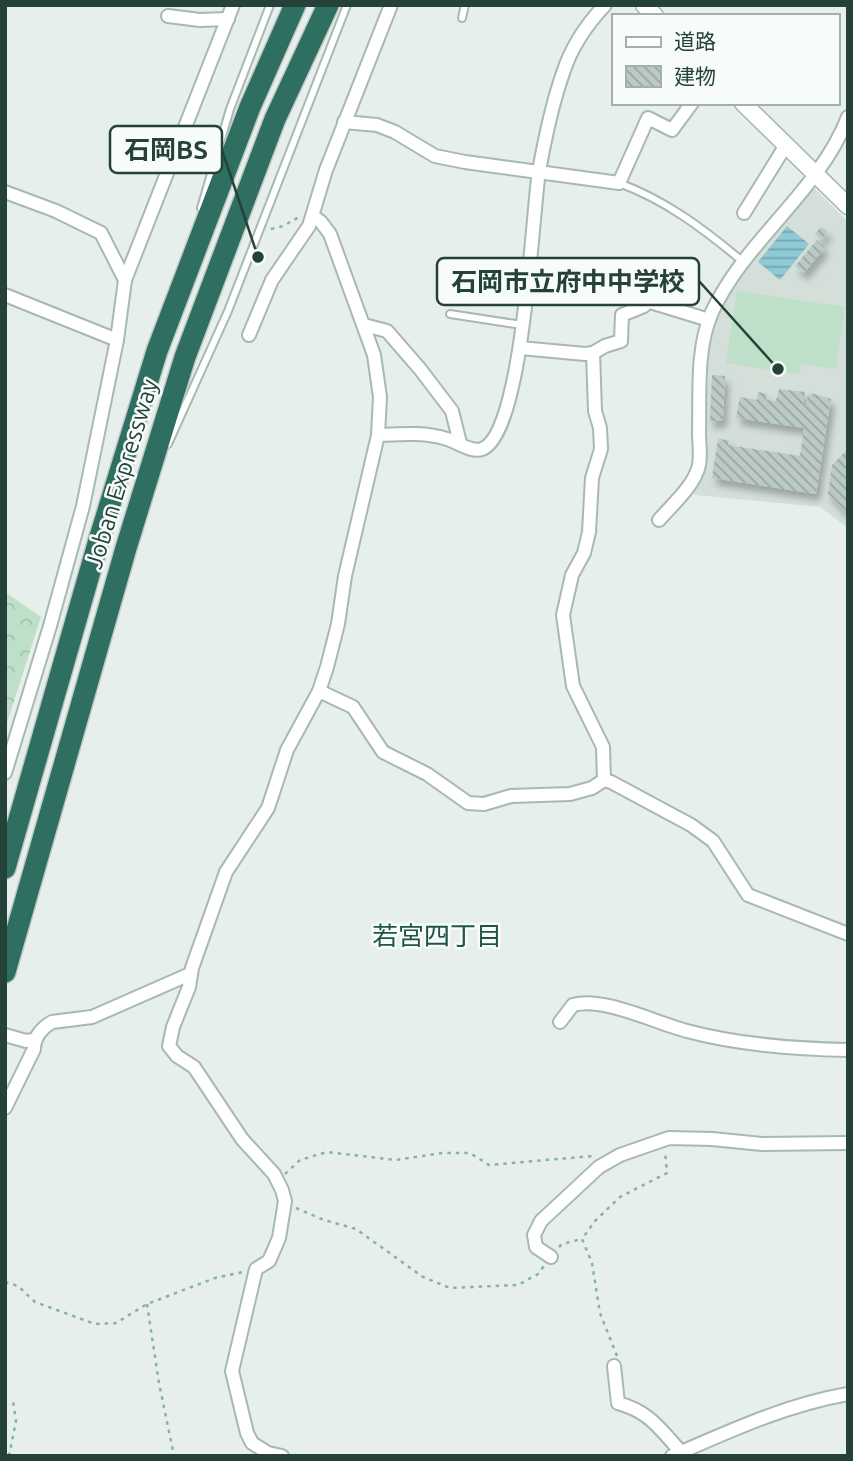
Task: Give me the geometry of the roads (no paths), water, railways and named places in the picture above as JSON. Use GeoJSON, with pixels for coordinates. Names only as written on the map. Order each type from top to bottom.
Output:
{"type":"FeatureCollection","features":[{"type":"Feature","properties":{"kind":"highway","name":"Joban Expressway"},"geometry":{"type":"LineString","coordinates":[[5,868],[99,540],[157,351],[250,107],[295,5]]}},
{"type":"Feature","properties":{"kind":"highway","name":"Joban Expressway"},"geometry":{"type":"LineString","coordinates":[[5,972],[126,548],[185,357],[275,119],[328,5]]}},
{"type":"Feature","properties":{"kind":"street"},"geometry":{"type":"LineString","coordinates":[[5,773],[83,506],[117,340],[125,280],[233,5]]}},
{"type":"Feature","properties":{"kind":"street"},"geometry":{"type":"LineString","coordinates":[[249,335],[272,280],[309,226],[326,170],[391,5]]}},
{"type":"Feature","properties":{"kind":"street"},"geometry":{"type":"LineString","coordinates":[[378,435],[432,436],[481,450],[500,430],[513,387],[520,348],[539,173],[564,71],[580,38],[605,5]]}},
{"type":"Feature","properties":{"kind":"street"},"geometry":{"type":"LineString","coordinates":[[168,16],[200,20],[228,19]]}},
{"type":"Feature","properties":{"kind":"street"},"geometry":{"type":"LineString","coordinates":[[344,122],[377,125],[395,131],[435,156],[619,183],[648,117],[672,130],[691,105]]}},
{"type":"Feature","properties":{"kind":"street"},"geometry":{"type":"LineString","coordinates":[[746,105],[848,206]]}},
{"type":"Feature","properties":{"kind":"street"},"geometry":{"type":"LineString","coordinates":[[659,520],[687,487],[699,466],[700,380],[703,343],[709,320],[742,261],[816,174],[848,117]]}},
{"type":"Feature","properties":{"kind":"street"},"geometry":{"type":"LineString","coordinates":[[744,213],[786,145]]}},
{"type":"Feature","properties":{"kind":"street"},"geometry":{"type":"LineString","coordinates":[[5,192],[56,211],[101,233],[125,280]]}},
{"type":"Feature","properties":{"kind":"street"},"geometry":{"type":"LineString","coordinates":[[282,1456],[268,1453],[252,1443],[247,1433],[232,1371],[256,1269],[263,1266],[274,1253],[285,1201],[278,1181],[242,1139],[194,1067],[177,1056],[169,1046],[173,1027],[189,987],[190,974],[226,872],[268,808],[287,750],[319,691],[334,646],[345,576],[378,435],[380,397],[374,355],[330,234],[313,216]]}},
{"type":"Feature","properties":{"kind":"street"},"geometry":{"type":"LineString","coordinates":[[5,295],[117,340]]}},
{"type":"Feature","properties":{"kind":"street"},"geometry":{"type":"LineString","coordinates":[[520,348],[593,353],[621,341],[622,314],[644,306],[648,301],[709,320]]}},
{"type":"Feature","properties":{"kind":"street"},"geometry":{"type":"LineString","coordinates":[[364,326],[387,331],[421,369],[452,411],[460,443]]}},
{"type":"Feature","properties":{"kind":"street"},"geometry":{"type":"LineString","coordinates":[[593,353],[595,411],[600,428],[601,449],[592,478],[589,532],[584,553],[572,575],[563,615],[573,686],[603,747],[604,780]]}},
{"type":"Feature","properties":{"kind":"street"},"geometry":{"type":"LineString","coordinates":[[319,691],[353,707],[383,752],[427,774],[468,803],[484,804],[511,796],[570,793],[592,788],[604,780],[611,782],[691,825],[713,841],[748,895],[848,934]]}},
{"type":"Feature","properties":{"kind":"street"},"geometry":{"type":"LineString","coordinates":[[30,1040],[52,1022],[92,1017],[190,974]]}},
{"type":"Feature","properties":{"kind":"street"},"geometry":{"type":"LineString","coordinates":[[560,1022],[573,1005],[592,1002],[688,1032],[752,1044],[848,1050]]}},
{"type":"Feature","properties":{"kind":"street"},"geometry":{"type":"LineString","coordinates":[[5,1035],[30,1040]]}},
{"type":"Feature","properties":{"kind":"street"},"geometry":{"type":"LineString","coordinates":[[5,1108],[34,1049],[30,1040]]}},
{"type":"Feature","properties":{"kind":"street"},"geometry":{"type":"LineString","coordinates":[[551,1257],[536,1247],[534,1235],[541,1221],[599,1167],[620,1155],[669,1138],[762,1144],[848,1143]]}},
{"type":"Feature","properties":{"kind":"street"},"geometry":{"type":"LineString","coordinates":[[614,1366],[618,1403],[638,1409],[678,1455],[737,1427],[797,1405],[848,1394]]}},
{"type":"Feature","properties":{"kind":"lane"},"geometry":{"type":"LineString","coordinates":[[198,218],[230,109],[270,5]]}},
{"type":"Feature","properties":{"kind":"lane"},"geometry":{"type":"LineString","coordinates":[[167,449],[233,299],[346,5]]}},
{"type":"Feature","properties":{"kind":"lane"},"geometry":{"type":"LineString","coordinates":[[462,18],[466,5]]}},
{"type":"Feature","properties":{"kind":"lane"},"geometry":{"type":"LineString","coordinates":[[619,183],[648,193],[674,209],[742,261]]}},
{"type":"Feature","properties":{"kind":"lane"},"geometry":{"type":"LineString","coordinates":[[170,314],[194,230]]}},
{"type":"Feature","properties":{"kind":"lane"},"geometry":{"type":"LineString","coordinates":[[450,314],[523,325]]}},
{"type":"Feature","properties":{"kind":"lane"},"geometry":{"type":"LineString","coordinates":[[126,548],[162,461]]}},
{"type":"Feature","properties":{"kind":"water"},"geometry":{"type":"Polygon","coordinates":[[[787,226],[809,244],[780,280],[758,262],[787,226]]]}},
{"type":"Feature","properties":{"kind":"place","name":"石岡BS"},"geometry":{"type":"Point","coordinates":[258,257]}},
{"type":"Feature","properties":{"kind":"place","name":"石岡市立府中中学校"},"geometry":{"type":"Point","coordinates":[778,369]}},
{"type":"Feature","properties":{"kind":"district","name":"若宮四丁目"},"geometry":{"type":"Point","coordinates":[437,936]}}]}
